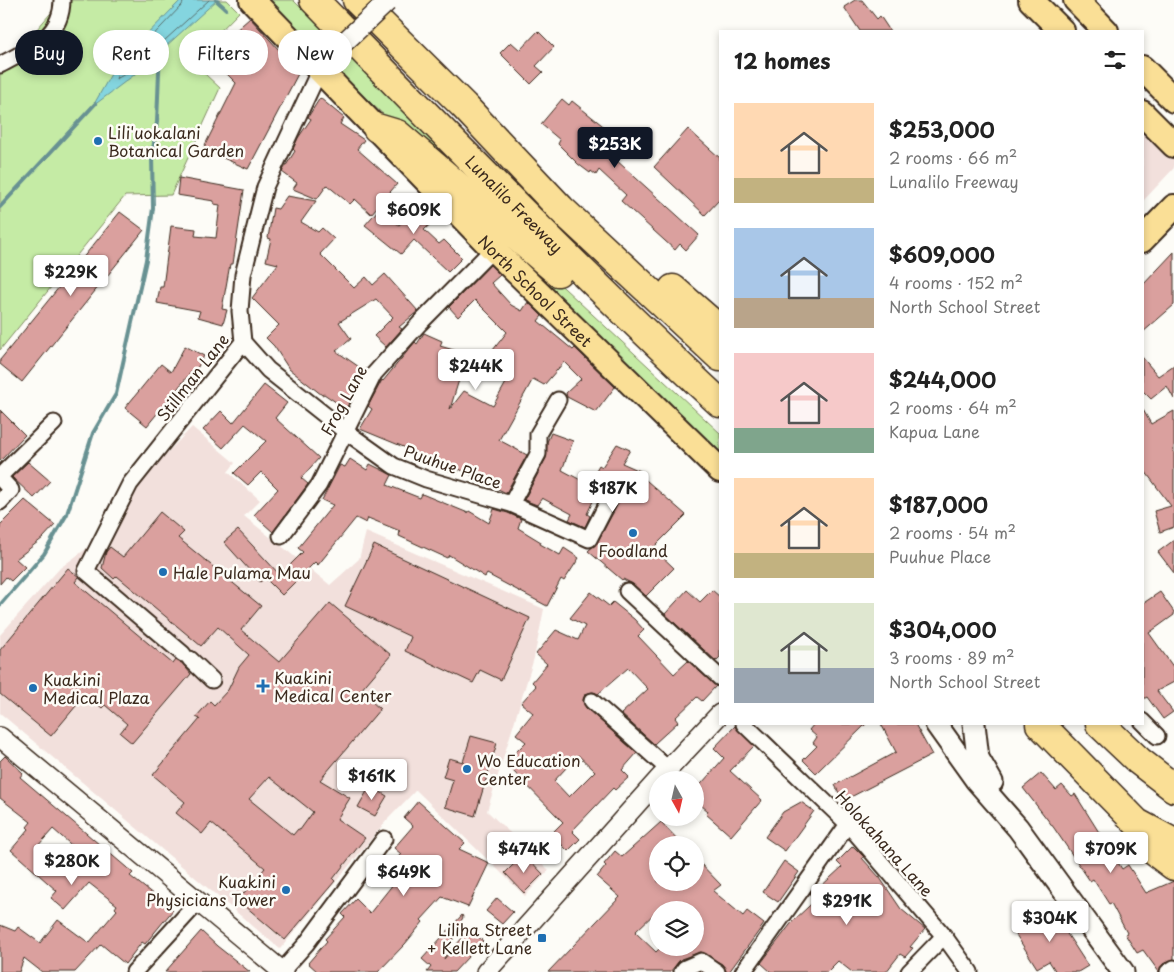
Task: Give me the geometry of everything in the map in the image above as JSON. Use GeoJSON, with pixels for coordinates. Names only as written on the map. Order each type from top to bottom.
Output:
{"type":"FeatureCollection","features":[{"type":"Feature","properties":{"kind":"highway","name":"Lunalilo Freeway"},"geometry":{"type":"LineString","coordinates":[[314,0],[636,325],[719,401]]}},
{"type":"Feature","properties":{"kind":"highway","name":"Lunalilo Freeway"},"geometry":{"type":"LineString","coordinates":[[357,0],[464,106],[561,209],[719,356]]}},
{"type":"Feature","properties":{"kind":"highway"},"geometry":{"type":"LineString","coordinates":[[464,106],[515,141],[589,216],[719,329]]}},
{"type":"Feature","properties":{"kind":"highway"},"geometry":{"type":"LineString","coordinates":[[377,128],[397,134],[719,407]]}},
{"type":"Feature","properties":{"kind":"highway"},"geometry":{"type":"LineString","coordinates":[[1041,725],[1137,822],[1154,850],[1174,866]]}},
{"type":"Feature","properties":{"kind":"highway"},"geometry":{"type":"LineString","coordinates":[[1101,725],[1139,761],[1174,788]]}},
{"type":"Feature","properties":{"kind":"highway"},"geometry":{"type":"LineString","coordinates":[[1137,822],[1174,843]]}},
{"type":"Feature","properties":{"kind":"main road","name":"North School Street"},"geometry":{"type":"LineString","coordinates":[[252,0],[282,30]]}},
{"type":"Feature","properties":{"kind":"main road"},"geometry":{"type":"LineString","coordinates":[[1031,0],[1061,30]]}},
{"type":"Feature","properties":{"kind":"main road"},"geometry":{"type":"LineString","coordinates":[[1076,0],[1105,30]]}},
{"type":"Feature","properties":{"kind":"main road"},"geometry":{"type":"LineString","coordinates":[[1144,70],[1174,100]]}},
{"type":"Feature","properties":{"kind":"main road","name":"North School Street"},"geometry":{"type":"LineString","coordinates":[[326,75],[493,249],[719,469]]}},
{"type":"Feature","properties":{"kind":"main road"},"geometry":{"type":"LineString","coordinates":[[1144,115],[1174,146]]}},
{"type":"Feature","properties":{"kind":"main road"},"geometry":{"type":"LineString","coordinates":[[1144,238],[1174,207]]}},
{"type":"Feature","properties":{"kind":"main road"},"geometry":{"type":"LineString","coordinates":[[937,725],[976,780],[1018,828],[1123,972]]}},
{"type":"Feature","properties":{"kind":"main road"},"geometry":{"type":"LineString","coordinates":[[974,725],[978,758],[1018,828]]}},
{"type":"Feature","properties":{"kind":"street"},"geometry":{"type":"LineString","coordinates":[[0,65],[48,38],[62,10],[62,0]]}},
{"type":"Feature","properties":{"kind":"street"},"geometry":{"type":"LineString","coordinates":[[352,35],[388,1]]}},
{"type":"Feature","properties":{"kind":"street","name":"Stillman Lane"},"geometry":{"type":"LineString","coordinates":[[212,680],[86,571],[130,484],[243,342],[240,311],[243,275],[265,188],[317,75]]}},
{"type":"Feature","properties":{"kind":"street","name":"Frog Lane"},"geometry":{"type":"LineString","coordinates":[[281,536],[319,485],[374,374],[420,323],[493,249]]}},
{"type":"Feature","properties":{"kind":"street","name":"Puuhue Place"},"geometry":{"type":"LineString","coordinates":[[243,342],[268,370],[345,431],[394,466],[426,479],[511,504],[589,539],[607,504]]}},
{"type":"Feature","properties":{"kind":"street"},"geometry":{"type":"LineString","coordinates":[[511,504],[538,454],[538,434],[558,400]]}},
{"type":"Feature","properties":{"kind":"street"},"geometry":{"type":"LineString","coordinates":[[0,502],[11,490],[0,477],[54,423]]}},
{"type":"Feature","properties":{"kind":"street"},"geometry":{"type":"LineString","coordinates":[[628,591],[719,677]]}},
{"type":"Feature","properties":{"kind":"street"},"geometry":{"type":"LineString","coordinates":[[592,701],[656,771]]}},
{"type":"Feature","properties":{"kind":"street"},"geometry":{"type":"LineString","coordinates":[[666,771],[719,715]]}},
{"type":"Feature","properties":{"kind":"street"},"geometry":{"type":"LineString","coordinates":[[1144,723],[1157,736]]}},
{"type":"Feature","properties":{"kind":"street","name":"Holokahana Lane"},"geometry":{"type":"LineString","coordinates":[[745,725],[848,824],[944,936],[970,972]]}},
{"type":"Feature","properties":{"kind":"street"},"geometry":{"type":"LineString","coordinates":[[0,737],[283,971],[306,944],[384,838]]}},
{"type":"Feature","properties":{"kind":"street"},"geometry":{"type":"LineString","coordinates":[[486,972],[649,789]]}},
{"type":"Feature","properties":{"kind":"street"},"geometry":{"type":"LineString","coordinates":[[743,972],[848,824]]}},
{"type":"Feature","properties":{"kind":"street"},"geometry":{"type":"LineString","coordinates":[[134,972],[199,901]]}},
{"type":"Feature","properties":{"kind":"street"},"geometry":{"type":"LineString","coordinates":[[909,972],[944,936]]}},
{"type":"Feature","properties":{"kind":"street"},"geometry":{"type":"LineString","coordinates":[[682,972],[685,968],[701,961],[717,972]]}},
{"type":"Feature","properties":{"kind":"street"},"geometry":{"type":"LineString","coordinates":[[1168,972],[1174,968]]}},
{"type":"Feature","properties":{"kind":"shaded area"},"geometry":{"type":"Polygon","coordinates":[[[1144,118],[1174,149],[1174,168],[1144,200],[1144,118]]]}},
{"type":"Feature","properties":{"kind":"shaded area","name":"Kuakini Medical Center"},"geometry":{"type":"Polygon","coordinates":[[[192,427],[235,463],[228,472],[260,500],[244,516],[330,585],[359,559],[366,532],[544,609],[534,658],[487,811],[549,870],[525,896],[416,790],[387,820],[280,949],[0,713],[0,635],[60,568],[116,527],[142,479],[192,427]]]}},
{"type":"Feature","properties":{"kind":"green space","name":"Lili'uokalani Botanical Garden"},"geometry":{"type":"Polygon","coordinates":[[[62,0],[227,0],[239,12],[221,30],[179,30],[179,75],[206,75],[220,88],[171,195],[125,196],[0,350],[0,72],[15,55],[15,75],[83,75],[83,30],[36,30],[62,0]]]}},
{"type":"Feature","properties":{"kind":"green space"},"geometry":{"type":"Polygon","coordinates":[[[268,0],[293,0],[323,30],[297,30],[268,0]]]}},
{"type":"Feature","properties":{"kind":"green space"},"geometry":{"type":"Polygon","coordinates":[[[352,59],[479,185],[386,117],[341,75],[352,75],[352,59]]]}},
{"type":"Feature","properties":{"kind":"green space"},"geometry":{"type":"Polygon","coordinates":[[[479,209],[719,432],[719,455],[476,213],[479,209]]]}},
{"type":"Feature","properties":{"kind":"water"},"geometry":{"type":"Polygon","coordinates":[[[181,0],[217,0],[184,30],[179,30],[179,34],[169,43],[169,30],[151,30],[181,0]]]}},
{"type":"Feature","properties":{"kind":"water"},"geometry":{"type":"Polygon","coordinates":[[[110,75],[134,75],[93,106],[110,75]]]}},
{"type":"Feature","properties":{"kind":"building"},"geometry":{"type":"Polygon","coordinates":[[[855,0],[862,0],[877,19],[880,16],[889,30],[859,30],[844,7],[855,0]]]}},
{"type":"Feature","properties":{"kind":"building"},"geometry":{"type":"Polygon","coordinates":[[[250,18],[261,30],[236,30],[250,18]]]}},
{"type":"Feature","properties":{"kind":"building"},"geometry":{"type":"Polygon","coordinates":[[[538,31],[554,47],[536,66],[543,72],[531,84],[500,53],[511,42],[520,50],[538,31]]]}},
{"type":"Feature","properties":{"kind":"building"},"geometry":{"type":"Polygon","coordinates":[[[268,38],[278,49],[278,75],[297,75],[248,169],[203,149],[236,83],[228,75],[268,75],[268,38]]]}},
{"type":"Feature","properties":{"kind":"building"},"geometry":{"type":"Polygon","coordinates":[[[320,98],[344,118],[340,124],[364,140],[357,149],[397,184],[371,214],[355,199],[350,204],[327,185],[317,199],[293,189],[297,183],[282,172],[295,151],[293,149],[298,138],[311,119],[308,117],[320,98]]]}},
{"type":"Feature","properties":{"kind":"building"},"geometry":{"type":"Polygon","coordinates":[[[562,99],[569,105],[572,101],[612,133],[616,128],[631,139],[615,159],[699,235],[686,250],[680,244],[675,250],[621,201],[626,195],[599,170],[596,175],[578,164],[558,144],[560,140],[541,124],[562,99]]]}},
{"type":"Feature","properties":{"kind":"building"},"geometry":{"type":"Polygon","coordinates":[[[688,129],[719,157],[719,200],[705,215],[654,167],[688,129]]]}},
{"type":"Feature","properties":{"kind":"building"},"geometry":{"type":"Polygon","coordinates":[[[179,178],[244,190],[233,264],[230,264],[222,309],[227,310],[223,324],[198,317],[200,311],[157,303],[160,287],[163,287],[171,226],[196,229],[195,236],[216,238],[220,205],[214,204],[214,201],[177,195],[179,178]]]}},
{"type":"Feature","properties":{"kind":"building"},"geometry":{"type":"Polygon","coordinates":[[[287,196],[316,201],[301,222],[318,232],[322,228],[334,239],[320,254],[354,288],[366,277],[373,285],[385,274],[418,311],[399,327],[402,329],[386,347],[374,336],[393,317],[376,299],[339,322],[351,339],[336,351],[365,371],[346,409],[324,394],[322,395],[289,369],[274,346],[266,338],[279,325],[252,298],[278,264],[266,261],[271,239],[268,238],[273,208],[278,209],[287,196]]]}},
{"type":"Feature","properties":{"kind":"building"},"geometry":{"type":"Polygon","coordinates":[[[424,201],[439,216],[424,230],[439,244],[444,240],[462,258],[448,272],[414,240],[401,254],[365,225],[379,209],[399,225],[424,201]]]}},
{"type":"Feature","properties":{"kind":"building"},"geometry":{"type":"Polygon","coordinates":[[[120,212],[144,230],[22,382],[0,364],[0,360],[120,212]]]}},
{"type":"Feature","properties":{"kind":"building"},"geometry":{"type":"Polygon","coordinates":[[[1174,252],[1174,305],[1144,331],[1144,284],[1174,252]]]}},
{"type":"Feature","properties":{"kind":"building"},"geometry":{"type":"Polygon","coordinates":[[[490,265],[500,275],[491,283],[511,305],[522,311],[528,302],[542,316],[538,321],[573,350],[575,348],[615,387],[596,412],[567,397],[566,393],[581,379],[564,362],[544,385],[533,379],[499,440],[527,455],[506,493],[459,469],[457,474],[438,466],[411,450],[360,429],[372,409],[368,406],[382,380],[415,342],[417,344],[424,333],[442,341],[440,346],[467,354],[450,409],[464,391],[493,406],[512,372],[486,359],[507,332],[475,300],[458,317],[449,307],[490,265]]]}},
{"type":"Feature","properties":{"kind":"building"},"geometry":{"type":"Polygon","coordinates":[[[185,346],[204,356],[195,372],[192,371],[147,426],[125,408],[161,364],[171,372],[185,346]]]}},
{"type":"Feature","properties":{"kind":"building"},"geometry":{"type":"Polygon","coordinates":[[[1144,359],[1158,376],[1174,365],[1174,399],[1167,386],[1151,399],[1144,392],[1144,359]]]}},
{"type":"Feature","properties":{"kind":"building"},"geometry":{"type":"Polygon","coordinates":[[[264,385],[287,403],[275,418],[319,458],[301,478],[308,484],[273,532],[254,515],[278,489],[261,472],[248,485],[234,473],[266,441],[245,424],[223,448],[203,430],[221,411],[233,423],[264,385]]]}},
{"type":"Feature","properties":{"kind":"building"},"geometry":{"type":"Polygon","coordinates":[[[0,410],[25,435],[0,461],[0,410]]]}},
{"type":"Feature","properties":{"kind":"building"},"geometry":{"type":"Polygon","coordinates":[[[1174,411],[1174,527],[1160,532],[1154,511],[1171,506],[1144,470],[1144,412],[1151,424],[1174,411]]]}},
{"type":"Feature","properties":{"kind":"building"},"geometry":{"type":"Polygon","coordinates":[[[551,433],[573,441],[562,470],[588,484],[599,465],[602,467],[617,444],[630,450],[622,463],[640,471],[639,474],[686,515],[653,548],[674,568],[646,596],[633,584],[622,580],[588,551],[597,543],[621,498],[600,486],[587,514],[590,516],[585,527],[569,520],[572,514],[542,498],[537,505],[524,500],[546,458],[547,442],[551,433]]]}},
{"type":"Feature","properties":{"kind":"building"},"geometry":{"type":"Polygon","coordinates":[[[350,459],[367,470],[370,464],[392,475],[387,485],[420,498],[422,494],[468,513],[469,511],[489,523],[494,509],[508,513],[521,519],[518,528],[541,542],[540,544],[560,555],[564,548],[579,558],[564,581],[561,579],[547,606],[487,574],[485,577],[449,555],[447,558],[399,536],[400,531],[368,518],[366,523],[356,518],[318,565],[315,562],[282,595],[265,578],[260,582],[224,542],[238,530],[280,575],[303,552],[298,548],[333,505],[322,500],[340,465],[345,467],[350,459]]]}},
{"type":"Feature","properties":{"kind":"building"},"geometry":{"type":"Polygon","coordinates":[[[28,462],[50,481],[34,498],[12,477],[28,462]]]}},
{"type":"Feature","properties":{"kind":"building"},"geometry":{"type":"Polygon","coordinates":[[[25,500],[55,525],[43,538],[16,559],[25,567],[11,581],[6,577],[0,584],[0,525],[25,500]]]}},
{"type":"Feature","properties":{"kind":"building"},"geometry":{"type":"Polygon","coordinates":[[[160,512],[184,532],[178,538],[261,606],[241,630],[279,662],[330,603],[391,655],[360,691],[380,709],[320,780],[350,798],[337,819],[365,838],[333,879],[335,881],[285,940],[238,900],[265,868],[211,823],[202,834],[176,813],[185,802],[153,775],[200,719],[196,717],[210,701],[214,705],[228,690],[239,667],[249,655],[218,627],[201,646],[117,576],[114,579],[102,568],[106,552],[110,547],[123,557],[160,512]],[[269,777],[249,799],[293,835],[298,829],[300,830],[313,812],[269,777]]]}},
{"type":"Feature","properties":{"kind":"building"},"geometry":{"type":"Polygon","coordinates":[[[1174,540],[1174,573],[1158,552],[1174,540]]]}},
{"type":"Feature","properties":{"kind":"building"},"geometry":{"type":"Polygon","coordinates":[[[374,545],[530,618],[501,680],[480,670],[473,683],[405,651],[411,637],[345,606],[374,545]]]}},
{"type":"Feature","properties":{"kind":"building"},"geometry":{"type":"Polygon","coordinates":[[[68,568],[79,577],[75,582],[173,664],[176,660],[182,663],[191,674],[132,743],[120,733],[127,724],[105,705],[102,708],[86,694],[51,736],[0,694],[0,650],[68,568]]]}},
{"type":"Feature","properties":{"kind":"building"},"geometry":{"type":"Polygon","coordinates":[[[687,590],[700,602],[712,590],[719,596],[719,658],[716,661],[665,614],[687,590]]]}},
{"type":"Feature","properties":{"kind":"building"},"geometry":{"type":"Polygon","coordinates":[[[591,592],[609,606],[613,602],[644,630],[638,636],[674,674],[688,661],[716,686],[702,701],[697,697],[675,718],[678,722],[654,744],[621,714],[648,689],[628,668],[598,694],[593,692],[585,694],[583,700],[586,708],[637,753],[622,770],[629,777],[615,790],[613,788],[572,831],[580,839],[568,851],[551,834],[563,822],[505,763],[526,742],[516,734],[533,713],[521,703],[536,686],[532,682],[547,664],[536,654],[556,630],[578,640],[585,626],[570,618],[591,592]],[[578,755],[554,781],[569,797],[595,771],[578,755]]]}},
{"type":"Feature","properties":{"kind":"building"},"geometry":{"type":"Polygon","coordinates":[[[1160,592],[1174,612],[1174,615],[1149,633],[1174,668],[1174,682],[1157,691],[1173,712],[1163,719],[1147,697],[1144,699],[1144,603],[1160,592]]]}},
{"type":"Feature","properties":{"kind":"building"},"geometry":{"type":"Polygon","coordinates":[[[813,725],[865,725],[816,773],[803,760],[817,746],[813,743],[817,737],[809,730],[813,725]]]}},
{"type":"Feature","properties":{"kind":"building"},"geometry":{"type":"Polygon","coordinates":[[[882,725],[916,725],[932,755],[843,801],[835,785],[896,752],[882,725]]]}},
{"type":"Feature","properties":{"kind":"building"},"geometry":{"type":"Polygon","coordinates":[[[735,726],[754,746],[730,771],[762,800],[731,836],[706,814],[708,811],[704,808],[704,781],[724,758],[714,748],[735,726]]]}},
{"type":"Feature","properties":{"kind":"building","name":"Wo Education Center"},"geometry":{"type":"Polygon","coordinates":[[[471,736],[497,743],[475,816],[445,807],[453,780],[443,777],[449,758],[463,762],[471,736]]]}},
{"type":"Feature","properties":{"kind":"building"},"geometry":{"type":"Polygon","coordinates":[[[5,756],[23,773],[20,777],[133,873],[130,876],[173,910],[145,944],[142,942],[125,964],[101,944],[75,972],[42,972],[24,958],[19,972],[0,972],[0,925],[15,931],[18,927],[40,943],[58,920],[89,943],[117,910],[115,908],[117,905],[89,883],[65,910],[51,898],[57,891],[11,850],[29,829],[27,827],[31,822],[0,798],[0,761],[5,756]],[[53,829],[36,848],[69,876],[85,857],[53,829]]]}},
{"type":"Feature","properties":{"kind":"building"},"geometry":{"type":"Polygon","coordinates":[[[1041,773],[1056,790],[1062,785],[1072,796],[1075,794],[1122,869],[1128,865],[1146,893],[1174,881],[1174,959],[1163,964],[1159,972],[1143,950],[1137,953],[1125,934],[1127,933],[1111,903],[1109,904],[1093,879],[1090,881],[1054,828],[1023,788],[1041,773]]]}},
{"type":"Feature","properties":{"kind":"building"},"geometry":{"type":"Polygon","coordinates":[[[370,786],[387,796],[375,816],[358,807],[370,786]]]}},
{"type":"Feature","properties":{"kind":"building"},"geometry":{"type":"Polygon","coordinates":[[[418,801],[465,843],[459,849],[489,863],[468,907],[442,897],[421,920],[423,922],[405,944],[378,972],[318,972],[308,963],[327,941],[325,939],[345,917],[342,914],[356,899],[370,913],[394,883],[383,873],[401,854],[394,848],[413,826],[404,818],[418,801]]]}},
{"type":"Feature","properties":{"kind":"building"},"geometry":{"type":"Polygon","coordinates":[[[801,802],[814,811],[785,851],[765,837],[783,812],[801,802]]]}},
{"type":"Feature","properties":{"kind":"building"},"geometry":{"type":"Polygon","coordinates":[[[657,826],[665,826],[674,836],[649,836],[649,891],[704,891],[704,867],[721,885],[713,891],[743,916],[747,911],[764,924],[729,972],[726,972],[722,964],[704,954],[704,901],[649,901],[649,919],[635,932],[649,945],[649,956],[690,956],[681,959],[670,972],[548,972],[620,897],[597,877],[606,866],[604,864],[615,851],[622,857],[657,826]]]}},
{"type":"Feature","properties":{"kind":"building"},"geometry":{"type":"Polygon","coordinates":[[[853,846],[880,878],[901,909],[925,929],[910,947],[913,948],[905,957],[900,954],[886,972],[852,972],[838,961],[827,972],[771,972],[761,963],[793,921],[822,894],[818,889],[842,867],[837,862],[853,846]]]}},
{"type":"Feature","properties":{"kind":"building"},"geometry":{"type":"Polygon","coordinates":[[[524,854],[543,874],[524,893],[505,873],[524,854]]]}},
{"type":"Feature","properties":{"kind":"building"},"geometry":{"type":"Polygon","coordinates":[[[784,861],[799,872],[778,902],[763,892],[784,861]]]}},
{"type":"Feature","properties":{"kind":"building"},"geometry":{"type":"Polygon","coordinates":[[[497,898],[513,912],[502,924],[486,911],[497,898]]]}},
{"type":"Feature","properties":{"kind":"building"},"geometry":{"type":"Polygon","coordinates":[[[1049,906],[1088,966],[1078,972],[1056,972],[1049,961],[1037,968],[1013,930],[1049,906]]]}},
{"type":"Feature","properties":{"kind":"building"},"geometry":{"type":"Polygon","coordinates":[[[462,915],[463,917],[444,959],[470,929],[483,941],[454,972],[427,972],[431,967],[422,959],[462,915]]]}},
{"type":"Feature","properties":{"kind":"building"},"geometry":{"type":"Polygon","coordinates":[[[201,931],[217,946],[250,972],[165,972],[201,931]]]}},
{"type":"Feature","properties":{"kind":"waterway"},"geometry":{"type":"LineString","coordinates":[[216,0],[226,9]]}},
{"type":"Feature","properties":{"kind":"waterway"},"geometry":{"type":"LineString","coordinates":[[0,605],[44,554],[67,514],[93,433],[116,394],[146,260],[153,208],[152,157],[157,122],[159,75]]}},
{"type":"Feature","properties":{"kind":"waterway"},"geometry":{"type":"LineString","coordinates":[[0,207],[95,104]]}},
{"type":"Feature","properties":{"kind":"place","name":"Lili'uokalani Botanical Garden"},"geometry":{"type":"Point","coordinates":[98,141]}},
{"type":"Feature","properties":{"kind":"place","name":"Foodland"},"geometry":{"type":"Point","coordinates":[633,533]}},
{"type":"Feature","properties":{"kind":"place","name":"Hale Pulama Mau"},"geometry":{"type":"Point","coordinates":[163,572]}},
{"type":"Feature","properties":{"kind":"place","name":"Kuakini Medical Center"},"geometry":{"type":"Point","coordinates":[263,686]}},
{"type":"Feature","properties":{"kind":"place","name":"Kuakini Medical Plaza"},"geometry":{"type":"Point","coordinates":[33,688]}},
{"type":"Feature","properties":{"kind":"place","name":"Wo Education Center"},"geometry":{"type":"Point","coordinates":[467,769]}},
{"type":"Feature","properties":{"kind":"place","name":"Kuakini Physicians Tower"},"geometry":{"type":"Point","coordinates":[286,890]}},
{"type":"Feature","properties":{"kind":"place","name":"Liliha Street + Kellett Lane"},"geometry":{"type":"Point","coordinates":[542,938]}}]}
